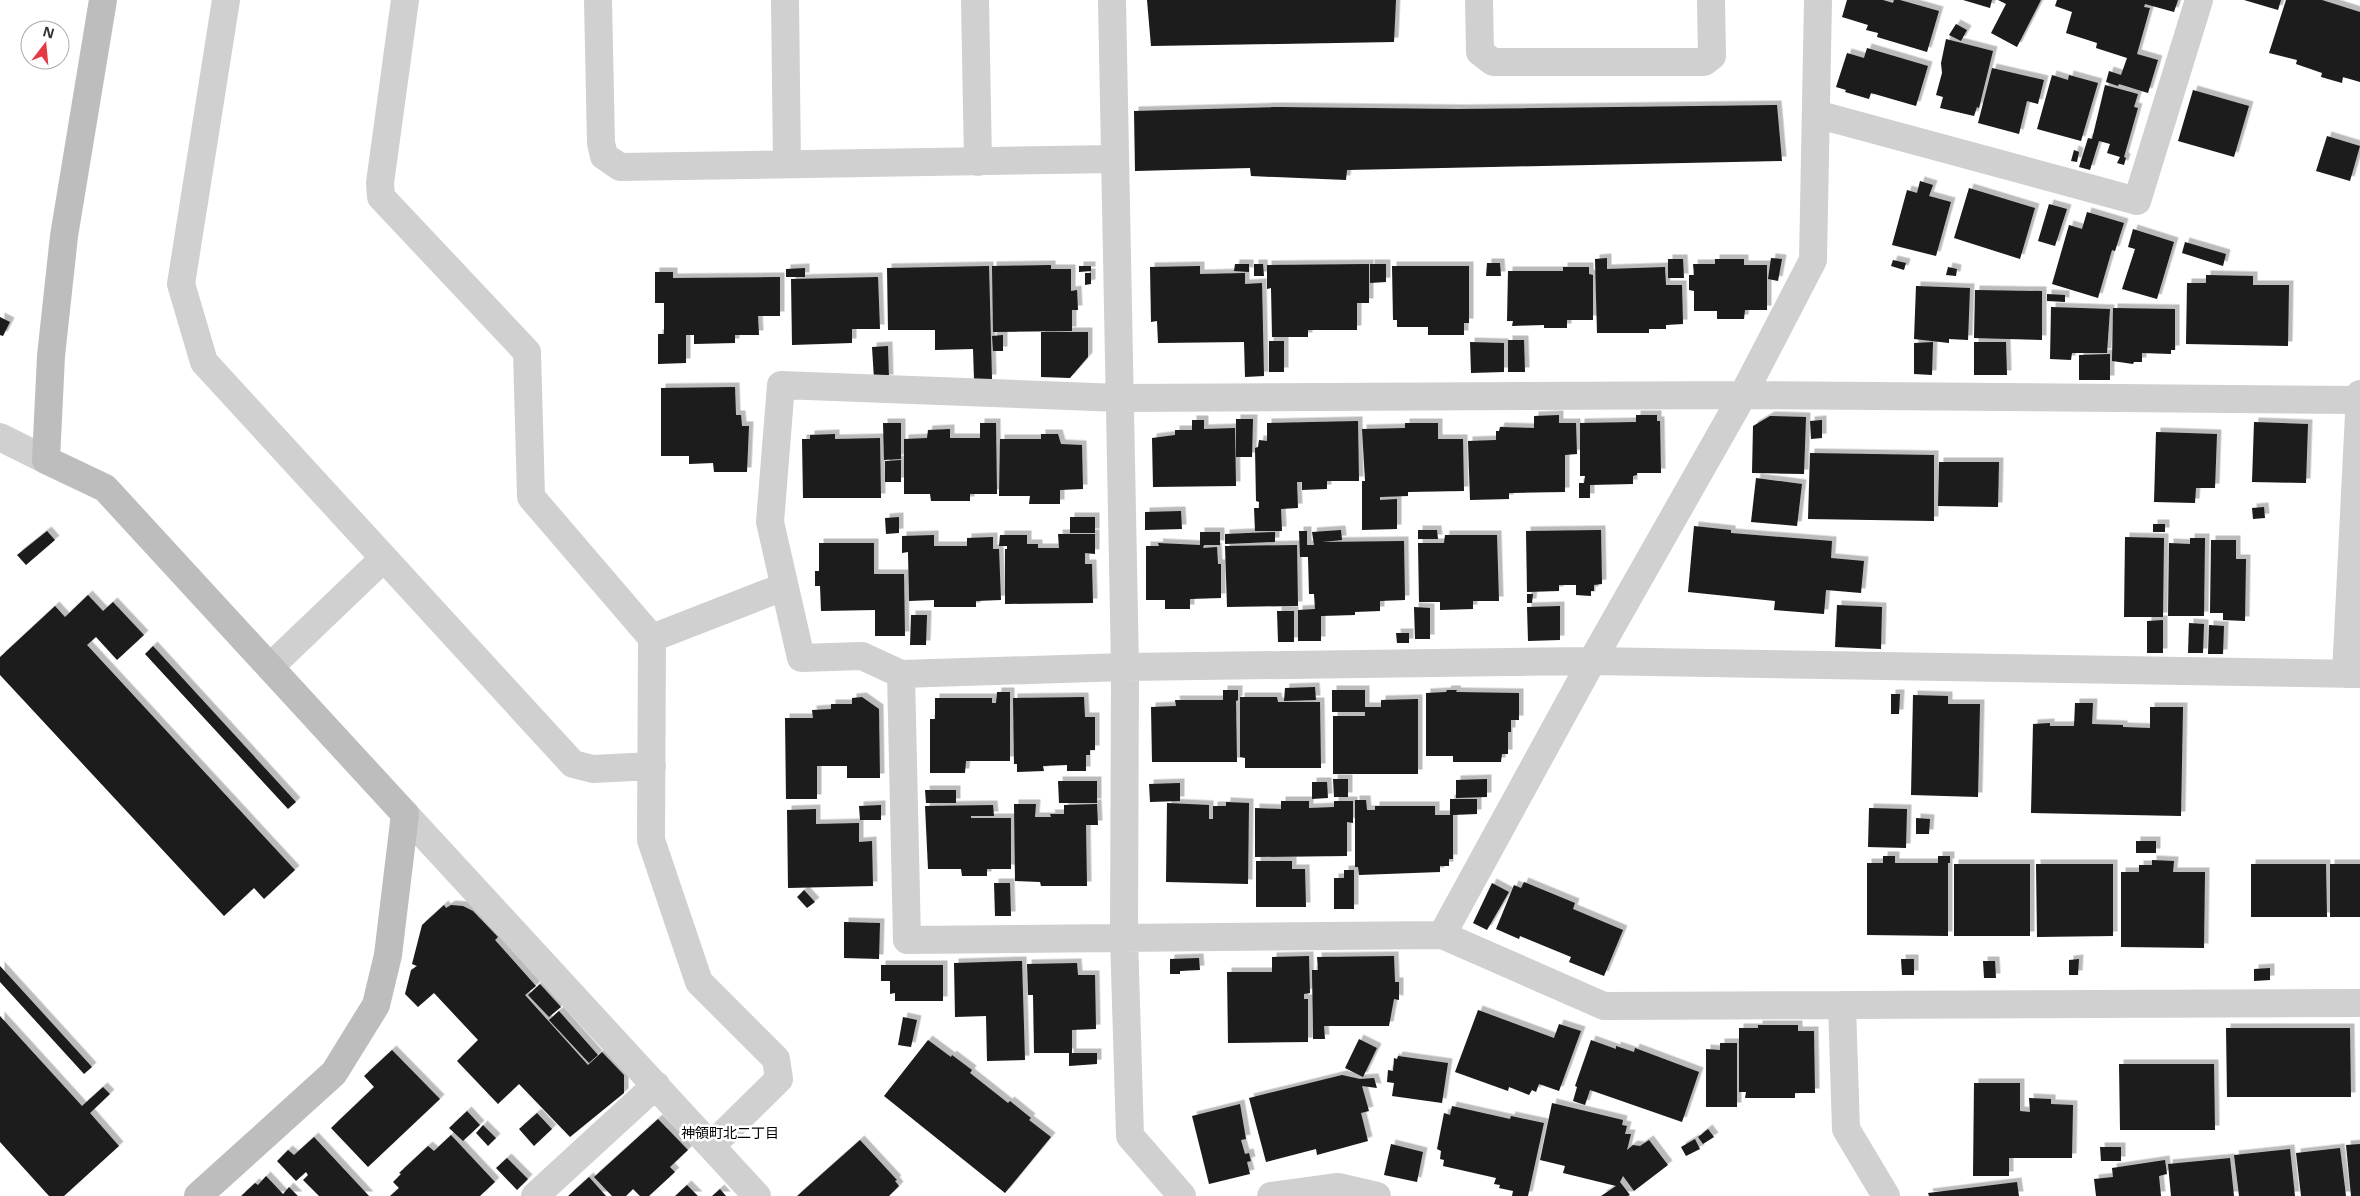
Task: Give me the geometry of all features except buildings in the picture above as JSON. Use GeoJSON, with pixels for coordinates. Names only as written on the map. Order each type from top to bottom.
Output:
{"type":"FeatureCollection","features":[{"type":"Feature","properties":{"kind":"street"},"geometry":{"type":"LineString","coordinates":[[46,460],[51,356],[64,236],[103,0]]}},
{"type":"Feature","properties":{"kind":"street"},"geometry":{"type":"LineString","coordinates":[[226,0],[181,284],[204,362],[573,764],[593,769],[652,766]]}},
{"type":"Feature","properties":{"kind":"street"},"geometry":{"type":"LineString","coordinates":[[405,0],[380,183],[381,197],[527,352],[531,497],[652,638],[651,840],[700,982],[776,1059],[779,1079],[712,1146]]}},
{"type":"Feature","properties":{"kind":"street"},"geometry":{"type":"LineString","coordinates":[[598,0],[601,143],[604,156],[620,167],[1115,159]]}},
{"type":"Feature","properties":{"kind":"street"},"geometry":{"type":"LineString","coordinates":[[786,0],[787,164]]}},
{"type":"Feature","properties":{"kind":"street"},"geometry":{"type":"LineString","coordinates":[[976,0],[978,162]]}},
{"type":"Feature","properties":{"kind":"street"},"geometry":{"type":"LineString","coordinates":[[1112,0],[1126,667],[1124,937],[1130,1136],[1182,1196]]}},
{"type":"Feature","properties":{"kind":"street"},"geometry":{"type":"LineString","coordinates":[[1479,0],[1480,52],[1494,62],[1704,62],[1712,56],[1711,0]]}},
{"type":"Feature","properties":{"kind":"street"},"geometry":{"type":"LineString","coordinates":[[1442,935],[1592,661],[1743,395],[1813,260],[1818,0]]}},
{"type":"Feature","properties":{"kind":"street"},"geometry":{"type":"LineString","coordinates":[[1816,114],[2137,201],[2199,0]]}},
{"type":"Feature","properties":{"kind":"street"},"geometry":{"type":"LineString","coordinates":[[2360,394],[2360,400],[2353,674],[1592,661],[1126,667],[901,674],[862,656],[801,658],[783,586],[770,522],[781,385],[1120,398],[1743,395],[2360,400]]}},
{"type":"Feature","properties":{"kind":"street"},"geometry":{"type":"LineString","coordinates":[[0,437],[105,488],[757,1196]]}},
{"type":"Feature","properties":{"kind":"street"},"geometry":{"type":"LineString","coordinates":[[270,667],[384,558]]}},
{"type":"Feature","properties":{"kind":"street"},"geometry":{"type":"LineString","coordinates":[[652,638],[783,586]]}},
{"type":"Feature","properties":{"kind":"street"},"geometry":{"type":"LineString","coordinates":[[901,674],[907,940],[1442,935],[1604,1006],[2360,1003]]}},
{"type":"Feature","properties":{"kind":"street"},"geometry":{"type":"LineString","coordinates":[[198,1196],[334,1073],[376,1005],[388,955],[405,814]]}},
{"type":"Feature","properties":{"kind":"street"},"geometry":{"type":"LineString","coordinates":[[1842,1005],[1846,1129],[1886,1196]]}},
{"type":"Feature","properties":{"kind":"street"},"geometry":{"type":"LineString","coordinates":[[535,1196],[656,1085]]}},
{"type":"Feature","properties":{"kind":"street"},"geometry":{"type":"LineString","coordinates":[[1271,1196],[1338,1187],[1377,1196]]}},
{"type":"Feature","properties":{"kind":"district","name":"神領町北二丁目"},"geometry":{"type":"Point","coordinates":[730,1132]}}]}
